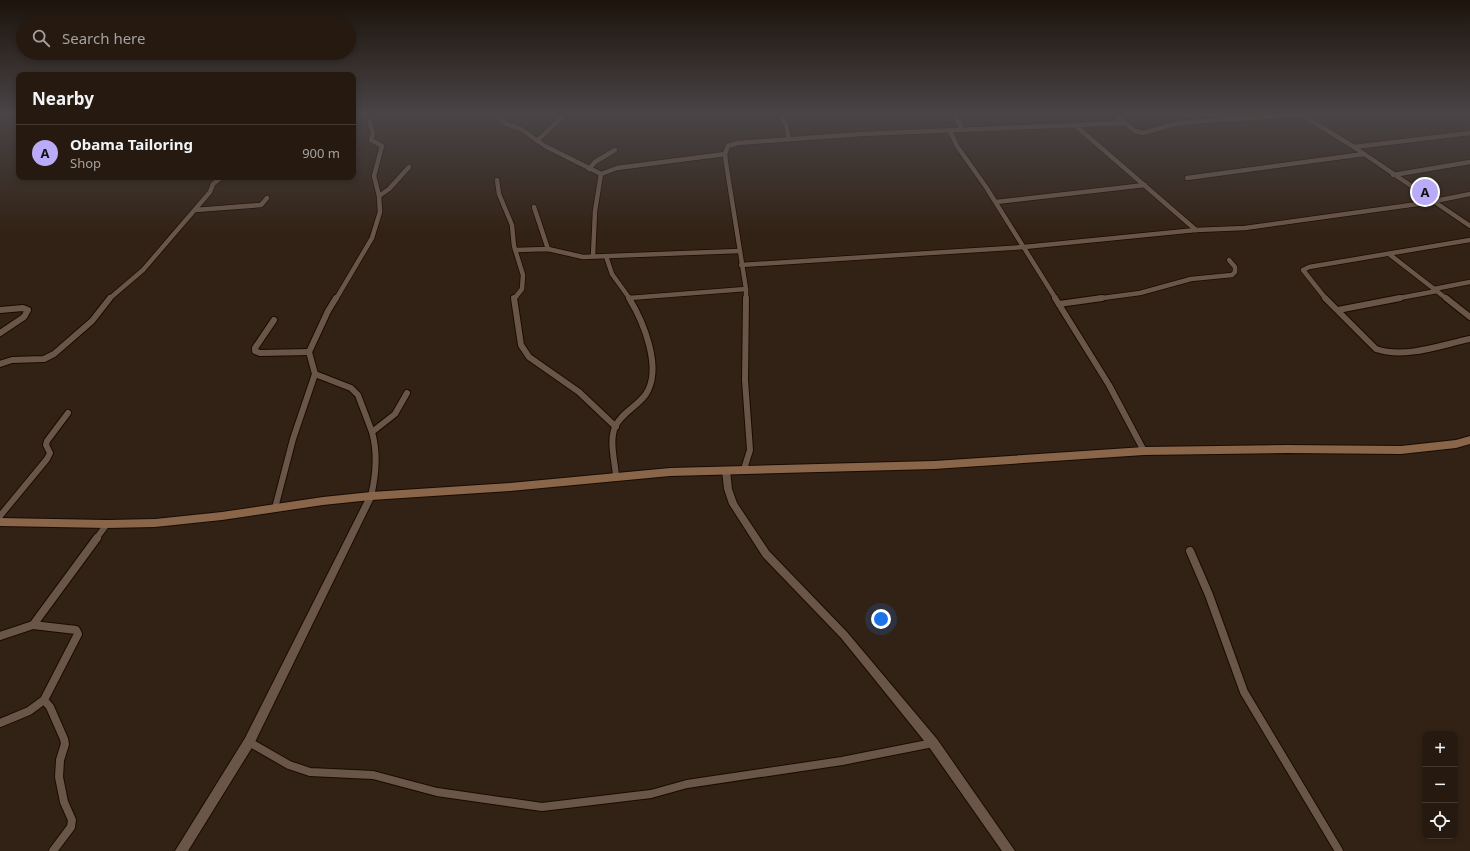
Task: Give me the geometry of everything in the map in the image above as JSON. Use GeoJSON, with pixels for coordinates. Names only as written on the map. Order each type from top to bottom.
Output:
{"type":"FeatureCollection","features":[{"type":"Feature","properties":{"kind":"main road"},"geometry":{"type":"LineString","coordinates":[[0,522],[107,524],[155,523],[222,516],[371,496],[510,487],[616,476],[744,469],[934,465],[1144,451],[1287,449],[1401,450],[1450,445],[1470,440]]}},
{"type":"Feature","properties":{"kind":"street"},"geometry":{"type":"LineString","coordinates":[[275,508],[293,439],[307,402],[315,374],[309,352],[328,311],[372,238],[380,212],[379,196],[374,176],[379,154]]}},
{"type":"Feature","properties":{"kind":"street"},"geometry":{"type":"LineString","coordinates":[[561,154],[601,174],[617,168],[725,154],[741,265],[746,289],[745,380],[750,450],[744,469]]}},
{"type":"Feature","properties":{"kind":"street"},"geometry":{"type":"LineString","coordinates":[[589,169],[595,162],[609,154]]}},
{"type":"Feature","properties":{"kind":"street"},"geometry":{"type":"LineString","coordinates":[[961,154],[975,170],[1024,247],[1108,385],[1144,451]]}},
{"type":"Feature","properties":{"kind":"street"},"geometry":{"type":"LineString","coordinates":[[1108,154],[1196,230]]}},
{"type":"Feature","properties":{"kind":"street"},"geometry":{"type":"LineString","coordinates":[[1187,178],[1364,154],[1470,226]]}},
{"type":"Feature","properties":{"kind":"street"},"geometry":{"type":"LineString","coordinates":[[1393,175],[1470,162]]}},
{"type":"Feature","properties":{"kind":"street"},"geometry":{"type":"LineString","coordinates":[[379,196],[389,189],[409,167]]}},
{"type":"Feature","properties":{"kind":"street"},"geometry":{"type":"LineString","coordinates":[[594,256],[595,211],[601,174]]}},
{"type":"Feature","properties":{"kind":"street"},"geometry":{"type":"LineString","coordinates":[[0,364],[12,360],[44,359],[54,354],[92,321],[105,303],[143,270],[195,210],[210,192],[213,184],[218,180]]}},
{"type":"Feature","properties":{"kind":"street"},"geometry":{"type":"LineString","coordinates":[[497,180],[499,194],[512,225],[515,250],[523,275],[522,289],[514,298],[521,345],[529,357],[579,392],[616,427]]}},
{"type":"Feature","properties":{"kind":"street"},"geometry":{"type":"LineString","coordinates":[[996,202],[1145,185]]}},
{"type":"Feature","properties":{"kind":"street"},"geometry":{"type":"LineString","coordinates":[[741,265],[1024,247],[1196,230],[1245,228],[1432,201],[1470,194]]}},
{"type":"Feature","properties":{"kind":"street"},"geometry":{"type":"LineString","coordinates":[[195,210],[261,205],[267,198]]}},
{"type":"Feature","properties":{"kind":"street"},"geometry":{"type":"LineString","coordinates":[[534,207],[548,249]]}},
{"type":"Feature","properties":{"kind":"street"},"geometry":{"type":"LineString","coordinates":[[1470,240],[1309,267],[1303,270],[1306,276],[1338,310],[1376,349],[1382,352],[1391,354],[1470,339]]}},
{"type":"Feature","properties":{"kind":"street"},"geometry":{"type":"LineString","coordinates":[[1463,241],[1470,245]]}},
{"type":"Feature","properties":{"kind":"street"},"geometry":{"type":"LineString","coordinates":[[515,250],[548,249],[583,257],[739,251]]}},
{"type":"Feature","properties":{"kind":"street"},"geometry":{"type":"LineString","coordinates":[[1389,254],[1470,317]]}},
{"type":"Feature","properties":{"kind":"street"},"geometry":{"type":"LineString","coordinates":[[606,256],[611,273],[630,298],[648,338],[652,379],[646,393],[638,404],[616,427],[614,438],[616,476]]}},
{"type":"Feature","properties":{"kind":"street"},"geometry":{"type":"LineString","coordinates":[[1059,304],[1140,293],[1191,279],[1214,278],[1232,275],[1235,272],[1235,268],[1229,260]]}},
{"type":"Feature","properties":{"kind":"street"},"geometry":{"type":"LineString","coordinates":[[1338,310],[1470,282]]}},
{"type":"Feature","properties":{"kind":"street"},"geometry":{"type":"LineString","coordinates":[[630,298],[746,289]]}},
{"type":"Feature","properties":{"kind":"street"},"geometry":{"type":"LineString","coordinates":[[0,310],[24,308],[28,310],[24,317],[0,333]]}},
{"type":"Feature","properties":{"kind":"street"},"geometry":{"type":"LineString","coordinates":[[274,320],[255,348],[255,351],[260,353],[309,352]]}},
{"type":"Feature","properties":{"kind":"street"},"geometry":{"type":"LineString","coordinates":[[181,851],[249,742],[371,496],[374,486],[375,447],[372,432],[358,395],[351,388],[315,374]]}},
{"type":"Feature","properties":{"kind":"street"},"geometry":{"type":"LineString","coordinates":[[372,432],[395,414],[406,393]]}},
{"type":"Feature","properties":{"kind":"street"},"geometry":{"type":"LineString","coordinates":[[0,516],[47,460],[50,453],[46,444],[47,441],[68,413]]}},
{"type":"Feature","properties":{"kind":"street"},"geometry":{"type":"LineString","coordinates":[[726,470],[728,490],[732,504],[766,554],[844,635],[933,742],[1009,851]]}},
{"type":"Feature","properties":{"kind":"street"},"geometry":{"type":"LineString","coordinates":[[33,625],[107,524]]}},
{"type":"Feature","properties":{"kind":"street"},"geometry":{"type":"LineString","coordinates":[[1190,551],[1209,595],[1244,692],[1300,787],[1328,830],[1339,851]]}},
{"type":"Feature","properties":{"kind":"street"},"geometry":{"type":"LineString","coordinates":[[0,636],[33,625],[78,632],[44,700],[29,711],[0,723]]}},
{"type":"Feature","properties":{"kind":"street"},"geometry":{"type":"LineString","coordinates":[[44,700],[53,713],[64,739],[65,744],[60,760],[59,777],[64,802],[72,820],[71,827],[53,851]]}},
{"type":"Feature","properties":{"kind":"street"},"geometry":{"type":"LineString","coordinates":[[249,742],[289,765],[310,772],[373,775],[437,792],[519,805],[542,806],[651,794],[687,784],[835,762],[933,742]]}},
{"type":"Feature","properties":{"kind":"place","name":"Obama Tailoring"},"geometry":{"type":"Point","coordinates":[1425,192]}}]}
